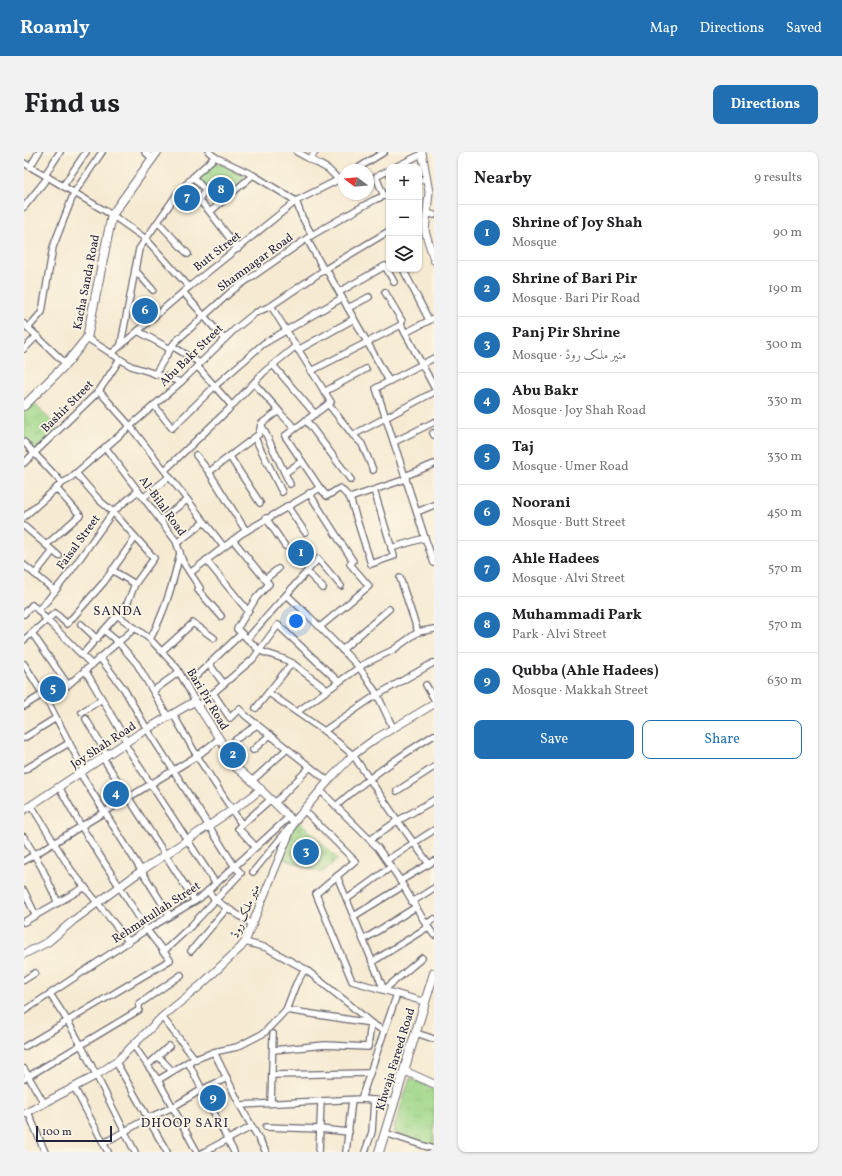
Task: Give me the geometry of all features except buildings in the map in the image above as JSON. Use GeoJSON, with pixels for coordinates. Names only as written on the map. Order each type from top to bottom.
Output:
{"type":"FeatureCollection","features":[{"type":"Feature","properties":{"kind":"main road","name":"Kacha Sanda Road"},"geometry":{"type":"LineString","coordinates":[[24,406],[66,364],[87,338],[112,215],[154,155]]}},
{"type":"Feature","properties":{"kind":"main road","name":"Khwaja Fareed Road"},"geometry":{"type":"LineString","coordinates":[[379,1152],[425,1002],[433,983],[434,973]]}},
{"type":"Feature","properties":{"kind":"street"},"geometry":{"type":"LineString","coordinates":[[30,167],[39,152]]}},
{"type":"Feature","properties":{"kind":"street"},"geometry":{"type":"LineString","coordinates":[[24,207],[46,176],[60,152]]}},
{"type":"Feature","properties":{"kind":"street"},"geometry":{"type":"LineString","coordinates":[[63,186],[86,152]]}},
{"type":"Feature","properties":{"kind":"street"},"geometry":{"type":"LineString","coordinates":[[66,364],[26,326],[42,312],[52,247],[74,193],[102,152]]}},
{"type":"Feature","properties":{"kind":"street"},"geometry":{"type":"LineString","coordinates":[[145,152],[154,155]]}},
{"type":"Feature","properties":{"kind":"street"},"geometry":{"type":"LineString","coordinates":[[210,152],[215,157],[253,175],[296,201],[325,270],[389,381]]}},
{"type":"Feature","properties":{"kind":"street"},"geometry":{"type":"LineString","coordinates":[[297,152],[338,175]]}},
{"type":"Feature","properties":{"kind":"street"},"geometry":{"type":"LineString","coordinates":[[310,159],[315,152]]}},
{"type":"Feature","properties":{"kind":"street"},"geometry":{"type":"LineString","coordinates":[[365,164],[384,152]]}},
{"type":"Feature","properties":{"kind":"street"},"geometry":{"type":"LineString","coordinates":[[401,164],[422,153],[423,180],[429,192],[430,214],[422,222],[432,247],[434,260]]}},
{"type":"Feature","properties":{"kind":"street"},"geometry":{"type":"LineString","coordinates":[[121,344],[139,249],[177,194],[215,157]]}},
{"type":"Feature","properties":{"kind":"street"},"geometry":{"type":"LineString","coordinates":[[24,163],[112,215],[146,239],[189,287]]}},
{"type":"Feature","properties":{"kind":"street"},"geometry":{"type":"LineString","coordinates":[[386,172],[376,177],[386,195]]}},
{"type":"Feature","properties":{"kind":"street"},"geometry":{"type":"LineString","coordinates":[[210,212],[253,175]]}},
{"type":"Feature","properties":{"kind":"street"},"geometry":{"type":"LineString","coordinates":[[193,177],[206,191],[198,199],[210,212],[238,249]]}},
{"type":"Feature","properties":{"kind":"street","name":"Butt Street"},"geometry":{"type":"LineString","coordinates":[[111,354],[189,287],[296,201],[338,180]]}},
{"type":"Feature","properties":{"kind":"street","name":"Shamnagar Road"},"geometry":{"type":"LineString","coordinates":[[155,374],[175,342],[233,290],[310,237],[386,195]]}},
{"type":"Feature","properties":{"kind":"street"},"geometry":{"type":"LineString","coordinates":[[158,222],[188,254]]}},
{"type":"Feature","properties":{"kind":"street","name":"Abu Bakr Street"},"geometry":{"type":"LineString","coordinates":[[24,517],[181,382],[224,339],[255,313],[271,306],[325,270],[386,233]]}},
{"type":"Feature","properties":{"kind":"street"},"geometry":{"type":"LineString","coordinates":[[339,292],[385,266],[394,282]]}},
{"type":"Feature","properties":{"kind":"street"},"geometry":{"type":"LineString","coordinates":[[135,270],[153,290]]}},
{"type":"Feature","properties":{"kind":"street"},"geometry":{"type":"LineString","coordinates":[[405,272],[431,319],[405,333]]}},
{"type":"Feature","properties":{"kind":"street"},"geometry":{"type":"LineString","coordinates":[[183,292],[224,339]]}},
{"type":"Feature","properties":{"kind":"street"},"geometry":{"type":"LineString","coordinates":[[384,292],[402,322],[401,325],[434,387]]}},
{"type":"Feature","properties":{"kind":"street"},"geometry":{"type":"LineString","coordinates":[[348,308],[368,297]]}},
{"type":"Feature","properties":{"kind":"street"},"geometry":{"type":"LineString","coordinates":[[154,405],[172,428],[215,386],[262,344],[342,298]]}},
{"type":"Feature","properties":{"kind":"street"},"geometry":{"type":"LineString","coordinates":[[271,306],[331,402],[285,436],[327,496],[340,488],[350,498],[371,564],[394,556],[374,490]]}},
{"type":"Feature","properties":{"kind":"street"},"geometry":{"type":"LineString","coordinates":[[165,470],[273,365],[297,348],[354,320]]}},
{"type":"Feature","properties":{"kind":"street"},"geometry":{"type":"LineString","coordinates":[[311,371],[401,325]]}},
{"type":"Feature","properties":{"kind":"street"},"geometry":{"type":"LineString","coordinates":[[138,331],[198,364],[232,406]]}},
{"type":"Feature","properties":{"kind":"street"},"geometry":{"type":"LineString","coordinates":[[24,350],[37,336]]}},
{"type":"Feature","properties":{"kind":"street"},"geometry":{"type":"LineString","coordinates":[[87,338],[131,366],[181,382]]}},
{"type":"Feature","properties":{"kind":"street"},"geometry":{"type":"LineString","coordinates":[[434,358],[376,388],[424,538],[434,563]]}},
{"type":"Feature","properties":{"kind":"street","name":"Bashir Street"},"geometry":{"type":"LineString","coordinates":[[24,463],[99,391],[120,359]]}},
{"type":"Feature","properties":{"kind":"street"},"geometry":{"type":"LineString","coordinates":[[273,365],[315,414]]}},
{"type":"Feature","properties":{"kind":"street"},"geometry":{"type":"LineString","coordinates":[[324,392],[366,369]]}},
{"type":"Feature","properties":{"kind":"street"},"geometry":{"type":"LineString","coordinates":[[254,383],[295,428]]}},
{"type":"Feature","properties":{"kind":"street"},"geometry":{"type":"LineString","coordinates":[[99,391],[130,426],[224,547]]}},
{"type":"Feature","properties":{"kind":"street"},"geometry":{"type":"LineString","coordinates":[[352,435],[434,392]]}},
{"type":"Feature","properties":{"kind":"street"},"geometry":{"type":"LineString","coordinates":[[328,404],[352,435],[362,444],[373,470]]}},
{"type":"Feature","properties":{"kind":"street"},"geometry":{"type":"LineString","coordinates":[[209,472],[255,438],[259,434],[261,424],[276,412],[280,413]]}},
{"type":"Feature","properties":{"kind":"street"},"geometry":{"type":"LineString","coordinates":[[306,420],[351,480]]}},
{"type":"Feature","properties":{"kind":"street"},"geometry":{"type":"LineString","coordinates":[[394,442],[434,422]]}},
{"type":"Feature","properties":{"kind":"street"},"geometry":{"type":"LineString","coordinates":[[261,424],[290,484]]}},
{"type":"Feature","properties":{"kind":"street"},"geometry":{"type":"LineString","coordinates":[[255,438],[282,492]]}},
{"type":"Feature","properties":{"kind":"street"},"geometry":{"type":"LineString","coordinates":[[24,442],[62,483]]}},
{"type":"Feature","properties":{"kind":"street","name":"Al-Bilal Road"},"geometry":{"type":"LineString","coordinates":[[105,448],[144,497],[177,543],[183,562],[200,588],[198,590],[221,616]]}},
{"type":"Feature","properties":{"kind":"street"},"geometry":{"type":"LineString","coordinates":[[196,454],[246,531]]}},
{"type":"Feature","properties":{"kind":"street"},"geometry":{"type":"LineString","coordinates":[[230,457],[260,503]]}},
{"type":"Feature","properties":{"kind":"street"},"geometry":{"type":"LineString","coordinates":[[285,473],[302,461]]}},
{"type":"Feature","properties":{"kind":"street"},"geometry":{"type":"LineString","coordinates":[[350,498],[406,478],[434,464]]}},
{"type":"Feature","properties":{"kind":"street"},"geometry":{"type":"LineString","coordinates":[[76,473],[99,500],[114,512],[135,538],[154,558],[135,584],[127,604],[105,631],[82,655]]}},
{"type":"Feature","properties":{"kind":"street"},"geometry":{"type":"LineString","coordinates":[[144,497],[170,477]]}},
{"type":"Feature","properties":{"kind":"street"},"geometry":{"type":"LineString","coordinates":[[46,545],[80,515],[56,488]]}},
{"type":"Feature","properties":{"kind":"street"},"geometry":{"type":"LineString","coordinates":[[190,573],[246,531],[320,488]]}},
{"type":"Feature","properties":{"kind":"street","name":"Faisal Street"},"geometry":{"type":"LineString","coordinates":[[38,610],[86,552],[114,512],[138,491]]}},
{"type":"Feature","properties":{"kind":"street"},"geometry":{"type":"LineString","coordinates":[[309,494],[353,561],[350,564],[369,586],[320,627]]}},
{"type":"Feature","properties":{"kind":"street"},"geometry":{"type":"LineString","coordinates":[[160,520],[187,500]]}},
{"type":"Feature","properties":{"kind":"street"},"geometry":{"type":"LineString","coordinates":[[416,512],[434,505]]}},
{"type":"Feature","properties":{"kind":"street"},"geometry":{"type":"LineString","coordinates":[[287,506],[305,532]]}},
{"type":"Feature","properties":{"kind":"street"},"geometry":{"type":"LineString","coordinates":[[266,518],[285,546]]}},
{"type":"Feature","properties":{"kind":"street"},"geometry":{"type":"LineString","coordinates":[[177,543],[204,522]]}},
{"type":"Feature","properties":{"kind":"street"},"geometry":{"type":"LineString","coordinates":[[24,526],[59,556]]}},
{"type":"Feature","properties":{"kind":"street"},"geometry":{"type":"LineString","coordinates":[[24,640],[55,613],[67,624],[104,582],[135,538]]}},
{"type":"Feature","properties":{"kind":"street"},"geometry":{"type":"LineString","coordinates":[[391,548],[424,538]]}},
{"type":"Feature","properties":{"kind":"street"},"geometry":{"type":"LineString","coordinates":[[233,540],[269,584],[256,598],[237,629],[260,651],[292,663],[327,690]]}},
{"type":"Feature","properties":{"kind":"street"},"geometry":{"type":"LineString","coordinates":[[35,574],[53,551]]}},
{"type":"Feature","properties":{"kind":"street"},"geometry":{"type":"LineString","coordinates":[[150,639],[158,625],[165,606],[174,580],[180,553]]}},
{"type":"Feature","properties":{"kind":"street"},"geometry":{"type":"LineString","coordinates":[[247,640],[318,559],[341,586]]}},
{"type":"Feature","properties":{"kind":"street"},"geometry":{"type":"LineString","coordinates":[[206,560],[248,611]]}},
{"type":"Feature","properties":{"kind":"street"},"geometry":{"type":"LineString","coordinates":[[24,565],[55,591]]}},
{"type":"Feature","properties":{"kind":"street"},"geometry":{"type":"LineString","coordinates":[[265,579],[278,569]]}},
{"type":"Feature","properties":{"kind":"street"},"geometry":{"type":"LineString","coordinates":[[112,570],[135,584]]}},
{"type":"Feature","properties":{"kind":"street"},"geometry":{"type":"LineString","coordinates":[[307,572],[323,588]]}},
{"type":"Feature","properties":{"kind":"street"},"geometry":{"type":"LineString","coordinates":[[400,578],[418,632]]}},
{"type":"Feature","properties":{"kind":"street"},"geometry":{"type":"LineString","coordinates":[[287,595],[359,667],[377,694],[393,728]]}},
{"type":"Feature","properties":{"kind":"street"},"geometry":{"type":"LineString","coordinates":[[25,610],[32,605],[92,664]]}},
{"type":"Feature","properties":{"kind":"street"},"geometry":{"type":"LineString","coordinates":[[342,650],[389,609]]}},
{"type":"Feature","properties":{"kind":"street","name":"Bari Pir Road"},"geometry":{"type":"LineString","coordinates":[[118,616],[150,639],[162,651],[179,672],[226,749],[228,757],[233,765],[261,789],[292,820]]}},
{"type":"Feature","properties":{"kind":"street"},"geometry":{"type":"LineString","coordinates":[[162,651],[193,622],[214,638]]}},
{"type":"Feature","properties":{"kind":"street"},"geometry":{"type":"LineString","coordinates":[[81,624],[97,639]]}},
{"type":"Feature","properties":{"kind":"street"},"geometry":{"type":"LineString","coordinates":[[197,703],[213,693],[253,659],[278,625],[339,682]]}},
{"type":"Feature","properties":{"kind":"street"},"geometry":{"type":"LineString","coordinates":[[48,702],[135,628]]}},
{"type":"Feature","properties":{"kind":"street"},"geometry":{"type":"LineString","coordinates":[[297,712],[359,667],[392,650],[418,632],[434,629]]}},
{"type":"Feature","properties":{"kind":"street"},"geometry":{"type":"LineString","coordinates":[[105,631],[118,642],[137,664],[153,691],[242,825]]}},
{"type":"Feature","properties":{"kind":"street"},"geometry":{"type":"LineString","coordinates":[[32,633],[68,685]]}},
{"type":"Feature","properties":{"kind":"street"},"geometry":{"type":"LineString","coordinates":[[193,679],[241,634]]}},
{"type":"Feature","properties":{"kind":"street"},"geometry":{"type":"LineString","coordinates":[[100,658],[124,690],[208,826],[241,874],[191,926],[163,952]]}},
{"type":"Feature","properties":{"kind":"street"},"geometry":{"type":"LineString","coordinates":[[256,708],[292,663]]}},
{"type":"Feature","properties":{"kind":"street"},"geometry":{"type":"LineString","coordinates":[[324,731],[377,694],[433,663]]}},
{"type":"Feature","properties":{"kind":"street"},"geometry":{"type":"LineString","coordinates":[[24,664],[48,702],[82,772],[104,812],[170,916]]}},
{"type":"Feature","properties":{"kind":"street"},"geometry":{"type":"LineString","coordinates":[[209,664],[224,684]]}},
{"type":"Feature","properties":{"kind":"street"},"geometry":{"type":"LineString","coordinates":[[85,670],[151,784],[216,884]]}},
{"type":"Feature","properties":{"kind":"street"},"geometry":{"type":"LineString","coordinates":[[153,691],[179,672]]}},
{"type":"Feature","properties":{"kind":"street"},"geometry":{"type":"LineString","coordinates":[[24,677],[30,673]]}},
{"type":"Feature","properties":{"kind":"street"},"geometry":{"type":"LineString","coordinates":[[426,685],[434,700]]}},
{"type":"Feature","properties":{"kind":"street"},"geometry":{"type":"LineString","coordinates":[[213,693],[230,718],[239,709],[270,736],[328,781]]}},
{"type":"Feature","properties":{"kind":"street"},"geometry":{"type":"LineString","coordinates":[[269,693],[324,731],[353,755],[414,843],[432,862],[354,916]]}},
{"type":"Feature","properties":{"kind":"street"},"geometry":{"type":"LineString","coordinates":[[24,706],[43,694]]}},
{"type":"Feature","properties":{"kind":"street"},"geometry":{"type":"LineString","coordinates":[[82,712],[102,698]]}},
{"type":"Feature","properties":{"kind":"street","name":"Joy Shah Road"},"geometry":{"type":"LineString","coordinates":[[24,810],[147,729],[197,703]]}},
{"type":"Feature","properties":{"kind":"street","name":"منیر ملک روڈ"},"geometry":{"type":"LineString","coordinates":[[26,1113],[95,1076],[116,1062],[162,1017],[201,985],[241,947],[252,924],[292,820],[304,810],[328,781],[353,755],[375,739],[434,704]]}},
{"type":"Feature","properties":{"kind":"street"},"geometry":{"type":"LineString","coordinates":[[24,738],[56,718]]}},
{"type":"Feature","properties":{"kind":"street"},"geometry":{"type":"LineString","coordinates":[[86,719],[128,797],[195,902]]}},
{"type":"Feature","properties":{"kind":"street"},"geometry":{"type":"LineString","coordinates":[[235,740],[257,725]]}},
{"type":"Feature","properties":{"kind":"street"},"geometry":{"type":"LineString","coordinates":[[336,806],[369,779],[414,747],[434,735]]}},
{"type":"Feature","properties":{"kind":"street"},"geometry":{"type":"LineString","coordinates":[[253,750],[270,736]]}},
{"type":"Feature","properties":{"kind":"street"},"geometry":{"type":"LineString","coordinates":[[24,861],[197,756],[219,739]]}},
{"type":"Feature","properties":{"kind":"street"},"geometry":{"type":"LineString","coordinates":[[24,770],[69,743]]}},
{"type":"Feature","properties":{"kind":"street"},"geometry":{"type":"LineString","coordinates":[[252,781],[287,749]]}},
{"type":"Feature","properties":{"kind":"street"},"geometry":{"type":"LineString","coordinates":[[256,848],[238,828],[273,801],[310,767]]}},
{"type":"Feature","properties":{"kind":"street"},"geometry":{"type":"LineString","coordinates":[[397,791],[434,767]]}},
{"type":"Feature","properties":{"kind":"street"},"geometry":{"type":"LineString","coordinates":[[24,1047],[170,960],[147,930],[119,887],[81,826],[59,787]]}},
{"type":"Feature","properties":{"kind":"street"},"geometry":{"type":"LineString","coordinates":[[24,954],[48,942],[74,920],[141,871],[250,798],[261,789]]}},
{"type":"Feature","properties":{"kind":"street"},"geometry":{"type":"LineString","coordinates":[[320,790],[378,848],[434,935]]}},
{"type":"Feature","properties":{"kind":"street"},"geometry":{"type":"LineString","coordinates":[[370,840],[398,821],[434,800]]}},
{"type":"Feature","properties":{"kind":"street"},"geometry":{"type":"LineString","coordinates":[[31,805],[71,870],[128,942]]}},
{"type":"Feature","properties":{"kind":"street"},"geometry":{"type":"LineString","coordinates":[[304,810],[355,861],[316,894],[352,981],[425,1002]]}},
{"type":"Feature","properties":{"kind":"street"},"geometry":{"type":"LineString","coordinates":[[253,872],[292,820]]}},
{"type":"Feature","properties":{"kind":"street","name":"Rehmatullah Street"},"geometry":{"type":"LineString","coordinates":[[24,1011],[128,942],[195,902],[256,848],[292,820]]}},
{"type":"Feature","properties":{"kind":"street"},"geometry":{"type":"LineString","coordinates":[[387,860],[434,830]]}},
{"type":"Feature","properties":{"kind":"street"},"geometry":{"type":"LineString","coordinates":[[24,837],[42,868],[58,903]]}},
{"type":"Feature","properties":{"kind":"street"},"geometry":{"type":"LineString","coordinates":[[347,899],[391,867]]}},
{"type":"Feature","properties":{"kind":"street"},"geometry":{"type":"LineString","coordinates":[[337,876],[384,990]]}},
{"type":"Feature","properties":{"kind":"street"},"geometry":{"type":"LineString","coordinates":[[24,922],[85,887]]}},
{"type":"Feature","properties":{"kind":"street"},"geometry":{"type":"LineString","coordinates":[[412,902],[434,888]]}},
{"type":"Feature","properties":{"kind":"street"},"geometry":{"type":"LineString","coordinates":[[208,891],[215,900],[252,924]]}},
{"type":"Feature","properties":{"kind":"street"},"geometry":{"type":"LineString","coordinates":[[24,892],[36,916]]}},
{"type":"Feature","properties":{"kind":"street"},"geometry":{"type":"LineString","coordinates":[[363,940],[416,907]]}},
{"type":"Feature","properties":{"kind":"street"},"geometry":{"type":"LineString","coordinates":[[191,952],[227,908]]}},
{"type":"Feature","properties":{"kind":"street"},"geometry":{"type":"LineString","coordinates":[[372,962],[427,926],[434,919]]}},
{"type":"Feature","properties":{"kind":"street"},"geometry":{"type":"LineString","coordinates":[[244,942],[267,948],[304,969],[371,1023],[384,1030]]}},
{"type":"Feature","properties":{"kind":"street"},"geometry":{"type":"LineString","coordinates":[[384,990],[422,958]]}},
{"type":"Feature","properties":{"kind":"street"},"geometry":{"type":"LineString","coordinates":[[158,1080],[188,1062],[214,1052],[237,1047],[264,1033],[286,1010],[296,984],[304,969]]}},
{"type":"Feature","properties":{"kind":"street"},"geometry":{"type":"LineString","coordinates":[[24,980],[34,973]]}},
{"type":"Feature","properties":{"kind":"street"},"geometry":{"type":"LineString","coordinates":[[26,1078],[138,1010],[139,1004],[181,975]]}},
{"type":"Feature","properties":{"kind":"street"},"geometry":{"type":"LineString","coordinates":[[50,994],[81,1045],[95,1076],[135,1152]]}},
{"type":"Feature","properties":{"kind":"street"},"geometry":{"type":"LineString","coordinates":[[362,1099],[397,994]]}},
{"type":"Feature","properties":{"kind":"street"},"geometry":{"type":"LineString","coordinates":[[286,1010],[371,1023]]}},
{"type":"Feature","properties":{"kind":"street"},"geometry":{"type":"LineString","coordinates":[[162,1017],[196,1060]]}},
{"type":"Feature","properties":{"kind":"street"},"geometry":{"type":"LineString","coordinates":[[273,1050],[325,1045],[368,1046],[371,1023]]}},
{"type":"Feature","properties":{"kind":"street"},"geometry":{"type":"LineString","coordinates":[[416,1033],[434,1038]]}},
{"type":"Feature","properties":{"kind":"street"},"geometry":{"type":"LineString","coordinates":[[271,1103],[273,1034]]}},
{"type":"Feature","properties":{"kind":"street"},"geometry":{"type":"LineString","coordinates":[[134,1046],[158,1080],[197,1152]]}},
{"type":"Feature","properties":{"kind":"street"},"geometry":{"type":"LineString","coordinates":[[148,1065],[169,1046]]}},
{"type":"Feature","properties":{"kind":"street"},"geometry":{"type":"LineString","coordinates":[[214,1052],[251,1127],[266,1152]]}},
{"type":"Feature","properties":{"kind":"street"},"geometry":{"type":"LineString","coordinates":[[158,1056],[172,1071]]}},
{"type":"Feature","properties":{"kind":"street"},"geometry":{"type":"LineString","coordinates":[[116,1062],[167,1152]]}},
{"type":"Feature","properties":{"kind":"street"},"geometry":{"type":"LineString","coordinates":[[188,1062],[234,1152]]}},
{"type":"Feature","properties":{"kind":"street"},"geometry":{"type":"LineString","coordinates":[[24,1069],[26,1078],[44,1103]]}},
{"type":"Feature","properties":{"kind":"street"},"geometry":{"type":"LineString","coordinates":[[405,1071],[434,1084]]}},
{"type":"Feature","properties":{"kind":"street"},"geometry":{"type":"LineString","coordinates":[[272,1075],[370,1073]]}},
{"type":"Feature","properties":{"kind":"street"},"geometry":{"type":"LineString","coordinates":[[104,1143],[148,1118],[227,1078]]}},
{"type":"Feature","properties":{"kind":"street"},"geometry":{"type":"LineString","coordinates":[[74,1087],[108,1152]]}},
{"type":"Feature","properties":{"kind":"street"},"geometry":{"type":"LineString","coordinates":[[240,1105],[362,1099],[395,1102]]}},
{"type":"Feature","properties":{"kind":"street"},"geometry":{"type":"LineString","coordinates":[[346,1152],[352,1100]]}},
{"type":"Feature","properties":{"kind":"street"},"geometry":{"type":"LineString","coordinates":[[365,1152],[372,1132],[374,1100]]}},
{"type":"Feature","properties":{"kind":"street"},"geometry":{"type":"LineString","coordinates":[[319,1152],[320,1101]]}},
{"type":"Feature","properties":{"kind":"street"},"geometry":{"type":"LineString","coordinates":[[26,1113],[45,1152]]}},
{"type":"Feature","properties":{"kind":"street"},"geometry":{"type":"LineString","coordinates":[[204,1152],[251,1127]]}},
{"type":"Feature","properties":{"kind":"street"},"geometry":{"type":"LineString","coordinates":[[266,1127],[320,1129],[349,1132]]}},
{"type":"Feature","properties":{"kind":"street"},"geometry":{"type":"LineString","coordinates":[[385,1133],[434,1149]]}},
{"type":"Feature","properties":{"kind":"green space"},"geometry":{"type":"Polygon","coordinates":[[[215,161],[247,178],[219,202],[197,177],[215,161]]]}},
{"type":"Feature","properties":{"kind":"green space"},"geometry":{"type":"Polygon","coordinates":[[[31,399],[59,430],[34,453],[24,442],[24,406],[31,399]]]}},
{"type":"Feature","properties":{"kind":"green space"},"geometry":{"type":"Polygon","coordinates":[[[297,819],[338,859],[322,873],[279,857],[297,819]]]}},
{"type":"Feature","properties":{"kind":"green space"},"geometry":{"type":"Polygon","coordinates":[[[410,1078],[434,1089],[434,1147],[393,1132],[410,1078]]]}},
{"type":"Feature","properties":{"kind":"place","name":"Muhammadi Park"},"geometry":{"type":"Point","coordinates":[221,190]}},
{"type":"Feature","properties":{"kind":"place","name":"Ahle Hadees"},"geometry":{"type":"Point","coordinates":[187,198]}},
{"type":"Feature","properties":{"kind":"place","name":"Noorani"},"geometry":{"type":"Point","coordinates":[145,311]}},
{"type":"Feature","properties":{"kind":"place","name":"Shrine of Joy Shah"},"geometry":{"type":"Point","coordinates":[301,553]}},
{"type":"Feature","properties":{"kind":"place","name":"Taj"},"geometry":{"type":"Point","coordinates":[53,689]}},
{"type":"Feature","properties":{"kind":"place","name":"Shrine of Bari Pir"},"geometry":{"type":"Point","coordinates":[233,755]}},
{"type":"Feature","properties":{"kind":"place","name":"Abu Bakr"},"geometry":{"type":"Point","coordinates":[116,794]}},
{"type":"Feature","properties":{"kind":"place","name":"Panj Pir Shrine"},"geometry":{"type":"Point","coordinates":[306,852]}},
{"type":"Feature","properties":{"kind":"place","name":"Qubba (Ahle Hadees)"},"geometry":{"type":"Point","coordinates":[213,1098]}},
{"type":"Feature","properties":{"kind":"district","name":"SANDA"},"geometry":{"type":"Point","coordinates":[118,610]}},
{"type":"Feature","properties":{"kind":"district","name":"DHOOP SARI"},"geometry":{"type":"Point","coordinates":[185,1122]}}]}
